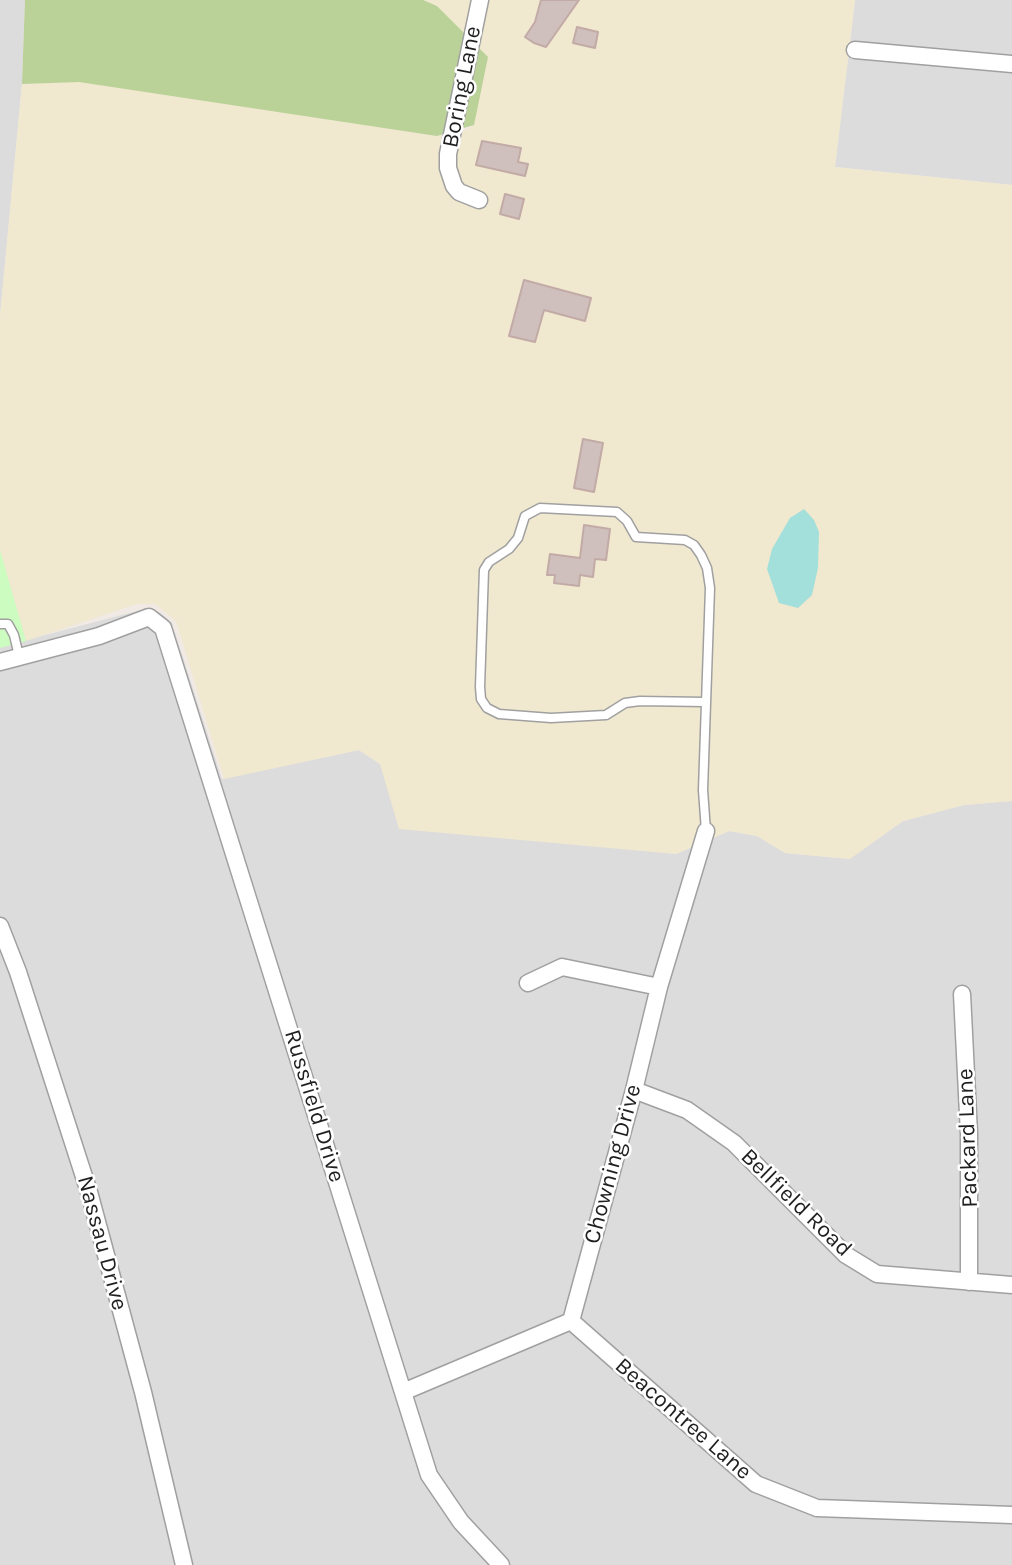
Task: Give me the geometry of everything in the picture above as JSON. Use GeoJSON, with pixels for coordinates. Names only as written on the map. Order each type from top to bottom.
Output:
{"type":"FeatureCollection","features":[{"type":"Feature","properties":{"kind":"street","name":"Boring Lane"},"geometry":{"type":"LineString","coordinates":[[479,200],[460,192],[454,186],[448,168],[448,154],[480,0]]}},
{"type":"Feature","properties":{"kind":"street"},"geometry":{"type":"LineString","coordinates":[[856,51],[1012,64]]}},
{"type":"Feature","properties":{"kind":"street","name":"Russfield Drive"},"geometry":{"type":"LineString","coordinates":[[19,656],[99,636],[149,617],[163,628],[429,1475],[461,1522],[500,1565]]}},
{"type":"Feature","properties":{"kind":"street"},"geometry":{"type":"LineString","coordinates":[[0,662],[19,656]]}},
{"type":"Feature","properties":{"kind":"street","name":"Chowning Drive"},"geometry":{"type":"LineString","coordinates":[[571,1321],[659,987],[706,831]]}},
{"type":"Feature","properties":{"kind":"street","name":"Nassau Drive"},"geometry":{"type":"LineString","coordinates":[[0,926],[18,972],[89,1192],[143,1392],[184,1565]]}},
{"type":"Feature","properties":{"kind":"street"},"geometry":{"type":"LineString","coordinates":[[528,984],[562,967],[659,987]]}},
{"type":"Feature","properties":{"kind":"street","name":"Packard Lane"},"geometry":{"type":"LineString","coordinates":[[962,994],[969,1134],[969,1282]]}},
{"type":"Feature","properties":{"kind":"street","name":"Bellfield Road"},"geometry":{"type":"LineString","coordinates":[[634,1090],[687,1110],[734,1143],[846,1255],[877,1274],[1012,1285]]}},
{"type":"Feature","properties":{"kind":"street"},"geometry":{"type":"LineString","coordinates":[[403,1392],[571,1321]]}},
{"type":"Feature","properties":{"kind":"street","name":"Beacontree Lane"},"geometry":{"type":"LineString","coordinates":[[571,1321],[756,1484],[817,1508],[1012,1515]]}},
{"type":"Feature","properties":{"kind":"lane"},"geometry":{"type":"LineString","coordinates":[[705,702],[640,701],[625,703],[606,715],[551,718],[499,714],[487,708],[481,699],[480,687],[484,570],[489,562],[509,549],[518,538],[525,516],[540,508],[617,512],[627,521],[636,537],[685,540],[694,545],[707,568],[710,588],[703,790],[706,831]]}},
{"type":"Feature","properties":{"kind":"lane"},"geometry":{"type":"LineString","coordinates":[[0,624],[8,624],[19,656]]}},
{"type":"Feature","properties":{"kind":"shaded area"},"geometry":{"type":"Polygon","coordinates":[[[0,0],[25,0],[22,84],[0,316],[0,0]]]}},
{"type":"Feature","properties":{"kind":"shaded area"},"geometry":{"type":"Polygon","coordinates":[[[423,0],[855,0],[835,167],[1012,185],[1012,801],[964,805],[903,821],[850,859],[785,853],[757,836],[729,831],[676,854],[399,829],[380,764],[359,750],[224,779],[176,621],[155,604],[137,604],[26,641],[0,550],[0,316],[22,84],[90,81],[437,136],[465,130],[474,125],[437,6],[423,0]]]}},
{"type":"Feature","properties":{"kind":"shaded area"},"geometry":{"type":"Polygon","coordinates":[[[855,0],[1012,0],[1012,185],[835,167],[855,0]]]}},
{"type":"Feature","properties":{"kind":"shaded area"},"geometry":{"type":"Polygon","coordinates":[[[0,550],[26,640],[141,610],[154,610],[172,623],[222,779],[359,750],[380,764],[676,854],[729,831],[757,836],[785,853],[849,859],[903,821],[964,805],[1012,801],[1012,1565],[0,1565],[0,550]]]}},
{"type":"Feature","properties":{"kind":"green space"},"geometry":{"type":"Polygon","coordinates":[[[25,0],[423,0],[437,6],[488,57],[474,125],[437,136],[79,82],[22,84],[25,0]]]}},
{"type":"Feature","properties":{"kind":"green space"},"geometry":{"type":"Polygon","coordinates":[[[0,550],[26,641],[0,648],[0,550]]]}},
{"type":"Feature","properties":{"kind":"water"},"geometry":{"type":"Polygon","coordinates":[[[804,509],[814,520],[819,532],[818,568],[812,595],[798,608],[779,603],[767,569],[772,549],[790,518],[804,509]]]}},
{"type":"Feature","properties":{"kind":"building"},"geometry":{"type":"Polygon","coordinates":[[[541,0],[579,0],[546,47],[525,37],[535,22],[541,0]]]}},
{"type":"Feature","properties":{"kind":"building"},"geometry":{"type":"Polygon","coordinates":[[[577,27],[598,32],[595,48],[573,43],[577,27]]]}},
{"type":"Feature","properties":{"kind":"building"},"geometry":{"type":"Polygon","coordinates":[[[482,141],[521,148],[518,162],[528,164],[525,176],[476,165],[482,141]]]}},
{"type":"Feature","properties":{"kind":"building"},"geometry":{"type":"Polygon","coordinates":[[[505,194],[524,199],[519,219],[500,214],[505,194]]]}},
{"type":"Feature","properties":{"kind":"building"},"geometry":{"type":"Polygon","coordinates":[[[524,280],[591,298],[585,321],[544,310],[535,342],[509,336],[524,280]]]}},
{"type":"Feature","properties":{"kind":"building"},"geometry":{"type":"Polygon","coordinates":[[[583,439],[603,443],[594,492],[574,488],[583,439]]]}},
{"type":"Feature","properties":{"kind":"building"},"geometry":{"type":"Polygon","coordinates":[[[584,525],[610,529],[606,560],[595,559],[593,577],[580,575],[579,586],[554,583],[555,575],[547,575],[550,554],[580,558],[584,525]]]}}]}
